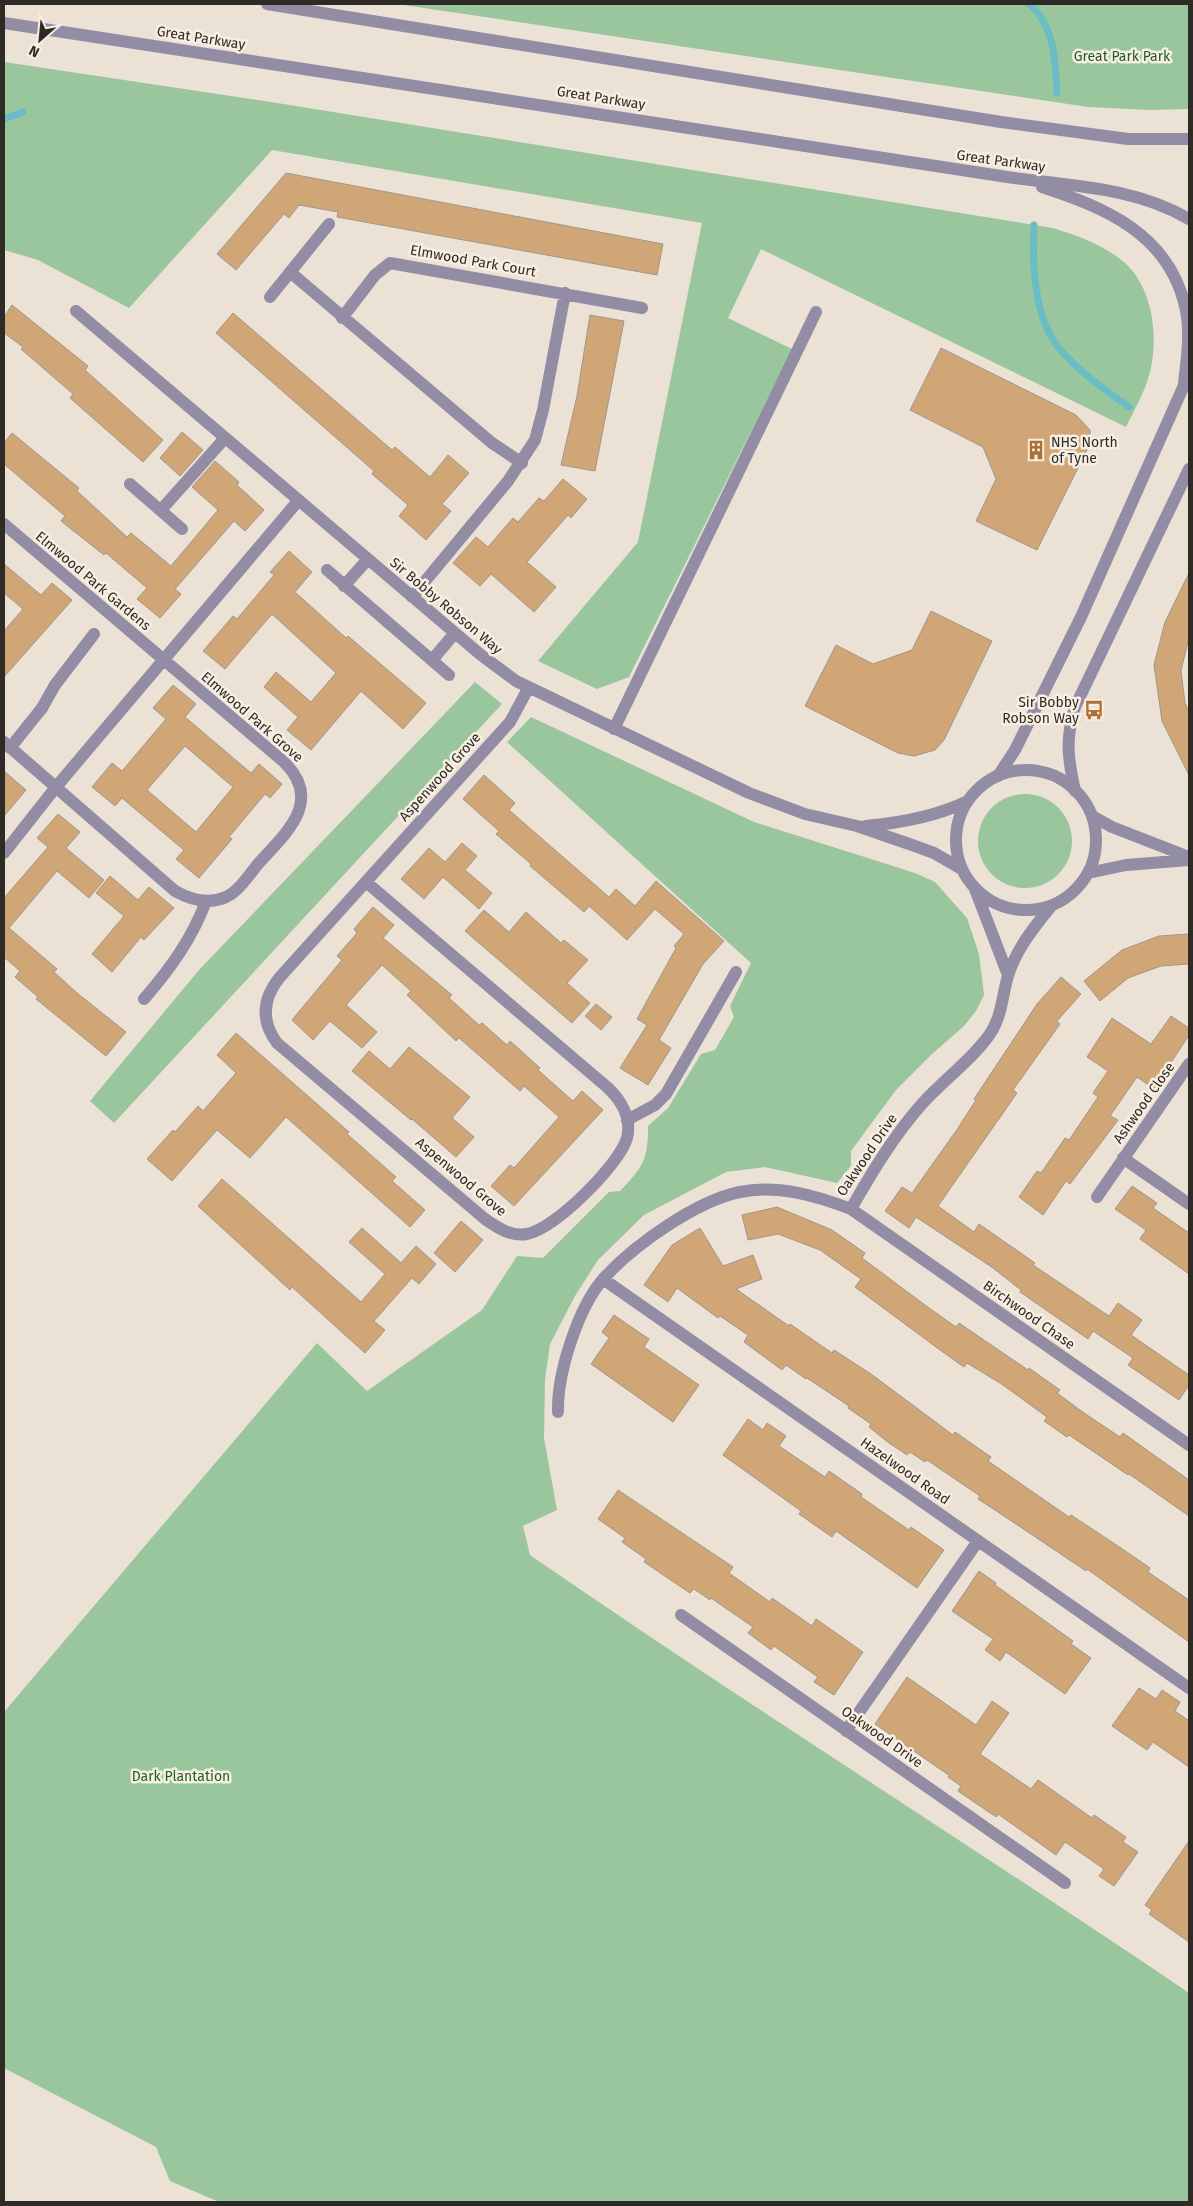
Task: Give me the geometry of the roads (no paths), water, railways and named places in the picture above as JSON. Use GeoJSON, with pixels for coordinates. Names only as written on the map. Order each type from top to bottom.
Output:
{"type":"FeatureCollection","features":[{"type":"Feature","properties":{"kind":"street"},"geometry":{"type":"LineString","coordinates":[[267,4],[1001,122],[1128,139],[1189,139]]}},
{"type":"Feature","properties":{"kind":"street","name":"Great Parkway"},"geometry":{"type":"LineString","coordinates":[[4,23],[1014,178],[1118,192],[1169,208],[1189,220]]}},
{"type":"Feature","properties":{"kind":"street"},"geometry":{"type":"LineString","coordinates":[[998,776],[1015,750],[1082,617],[1187,380],[1188,352],[1185,308],[1178,284],[1152,244],[1113,214],[1081,200],[1014,178]]}},
{"type":"Feature","properties":{"kind":"street"},"geometry":{"type":"LineString","coordinates":[[270,297],[329,224]]}},
{"type":"Feature","properties":{"kind":"street","name":"Elmwood Park Court"},"geometry":{"type":"LineString","coordinates":[[342,318],[375,276],[390,263],[642,308]]}},
{"type":"Feature","properties":{"kind":"street"},"geometry":{"type":"LineString","coordinates":[[290,272],[342,318],[492,443],[522,463]]}},
{"type":"Feature","properties":{"kind":"street"},"geometry":{"type":"LineString","coordinates":[[412,597],[522,463],[535,440],[543,410],[565,293]]}},
{"type":"Feature","properties":{"kind":"street","name":"Sir Bobby Robson Way"},"geometry":{"type":"LineString","coordinates":[[76,311],[495,667],[529,687],[770,802],[805,814],[858,826],[934,853],[960,868]]}},
{"type":"Feature","properties":{"kind":"street"},"geometry":{"type":"LineString","coordinates":[[614,728],[816,312]]}},
{"type":"Feature","properties":{"kind":"street"},"geometry":{"type":"LineString","coordinates":[[161,510],[225,438]]}},
{"type":"Feature","properties":{"kind":"street"},"geometry":{"type":"LineString","coordinates":[[1076,791],[1070,766],[1068,739],[1075,707],[1189,469]]}},
{"type":"Feature","properties":{"kind":"street"},"geometry":{"type":"LineString","coordinates":[[130,484],[182,529]]}},
{"type":"Feature","properties":{"kind":"street"},"geometry":{"type":"LineString","coordinates":[[4,853],[56,787],[298,501]]}},
{"type":"Feature","properties":{"kind":"street","name":"Elmwood Park Gardens"},"geometry":{"type":"LineString","coordinates":[[4,524],[164,661]]}},
{"type":"Feature","properties":{"kind":"street"},"geometry":{"type":"LineString","coordinates":[[344,586],[368,559]]}},
{"type":"Feature","properties":{"kind":"street"},"geometry":{"type":"LineString","coordinates":[[327,570],[449,675]]}},
{"type":"Feature","properties":{"kind":"street"},"geometry":{"type":"LineString","coordinates":[[432,660],[455,633]]}},
{"type":"Feature","properties":{"kind":"street"},"geometry":{"type":"LineString","coordinates":[[56,787],[7,745],[42,708],[55,685],[94,634]]}},
{"type":"Feature","properties":{"kind":"street","name":"Elmwood Park Grove"},"geometry":{"type":"LineString","coordinates":[[56,787],[175,891],[191,899],[206,901],[220,899],[232,894],[290,829],[300,808],[300,790],[292,770],[164,661]]}},
{"type":"Feature","properties":{"kind":"street","name":"Aspenwood Grove"},"geometry":{"type":"LineString","coordinates":[[529,687],[510,722],[280,977],[270,990],[265,1006],[266,1023],[272,1037],[283,1048],[485,1219],[511,1233],[527,1234],[536,1232],[562,1215],[618,1156],[627,1138],[627,1120]]}},
{"type":"Feature","properties":{"kind":"street"},"geometry":{"type":"LineString","coordinates":[[975,889],[990,899],[1006,906],[1036,909],[1052,905],[1067,898],[1088,873],[1095,854],[1096,835],[1092,816],[1085,802],[1076,791],[1063,783],[1040,774],[1025,772],[998,776],[986,782],[968,801],[956,833],[957,856],[960,868],[975,889],[1008,975]]}},
{"type":"Feature","properties":{"kind":"street","name":"Sir Bobby Robson Way"},"geometry":{"type":"LineString","coordinates":[[858,826],[918,819],[947,811],[968,801]]}},
{"type":"Feature","properties":{"kind":"street"},"geometry":{"type":"LineString","coordinates":[[1092,816],[1112,827],[1189,859]]}},
{"type":"Feature","properties":{"kind":"street"},"geometry":{"type":"LineString","coordinates":[[1088,873],[1126,865],[1189,859]]}},
{"type":"Feature","properties":{"kind":"street"},"geometry":{"type":"LineString","coordinates":[[366,882],[616,1095],[627,1120],[655,1105],[666,1094],[736,972]]}},
{"type":"Feature","properties":{"kind":"street"},"geometry":{"type":"LineString","coordinates":[[144,999],[176,960],[189,939],[206,901]]}},
{"type":"Feature","properties":{"kind":"street","name":"Oakwood Drive"},"geometry":{"type":"LineString","coordinates":[[558,1412],[559,1385],[565,1357],[582,1314],[603,1279],[669,1224],[693,1210],[740,1192],[792,1192],[821,1197],[851,1209],[893,1138],[923,1103],[978,1051],[992,1031],[1003,1005],[1008,975],[1024,942],[1052,905]]}},
{"type":"Feature","properties":{"kind":"street","name":"Ashwood Close"},"geometry":{"type":"LineString","coordinates":[[1096,1197],[1189,1064]]}},
{"type":"Feature","properties":{"kind":"street","name":"Ashwood Close"},"geometry":{"type":"LineString","coordinates":[[1124,1158],[1189,1204]]}},
{"type":"Feature","properties":{"kind":"street","name":"Birchwood Chase"},"geometry":{"type":"LineString","coordinates":[[851,1209],[1189,1445]]}},
{"type":"Feature","properties":{"kind":"street","name":"Hazelwood Road"},"geometry":{"type":"LineString","coordinates":[[603,1279],[1189,1688]]}},
{"type":"Feature","properties":{"kind":"street"},"geometry":{"type":"LineString","coordinates":[[846,1731],[978,1541]]}},
{"type":"Feature","properties":{"kind":"street","name":"Oakwood Drive"},"geometry":{"type":"LineString","coordinates":[[681,1615],[1065,1883]]}},
{"type":"Feature","properties":{"kind":"waterway"},"geometry":{"type":"LineString","coordinates":[[1029,4],[1044,22],[1049,33],[1056,69],[1057,93]]}},
{"type":"Feature","properties":{"kind":"waterway"},"geometry":{"type":"LineString","coordinates":[[4,119],[23,112]]}},
{"type":"Feature","properties":{"kind":"waterway"},"geometry":{"type":"LineString","coordinates":[[1034,225],[1033,256],[1036,288],[1043,320],[1050,334],[1058,347],[1074,364],[1129,407]]}},
{"type":"Feature","properties":{"kind":"place","name":"NHS North of Tyne"},"geometry":{"type":"Point","coordinates":[1036,450]}},
{"type":"Feature","properties":{"kind":"place","name":"Sir Bobby Robson Way"},"geometry":{"type":"Point","coordinates":[1094,710]}},
{"type":"Feature","properties":{"kind":"park label","name":"Great Park Park"},"geometry":{"type":"Point","coordinates":[1122,56]}},
{"type":"Feature","properties":{"kind":"park label","name":"Dark Plantation"},"geometry":{"type":"Point","coordinates":[181,1776]}}]}
